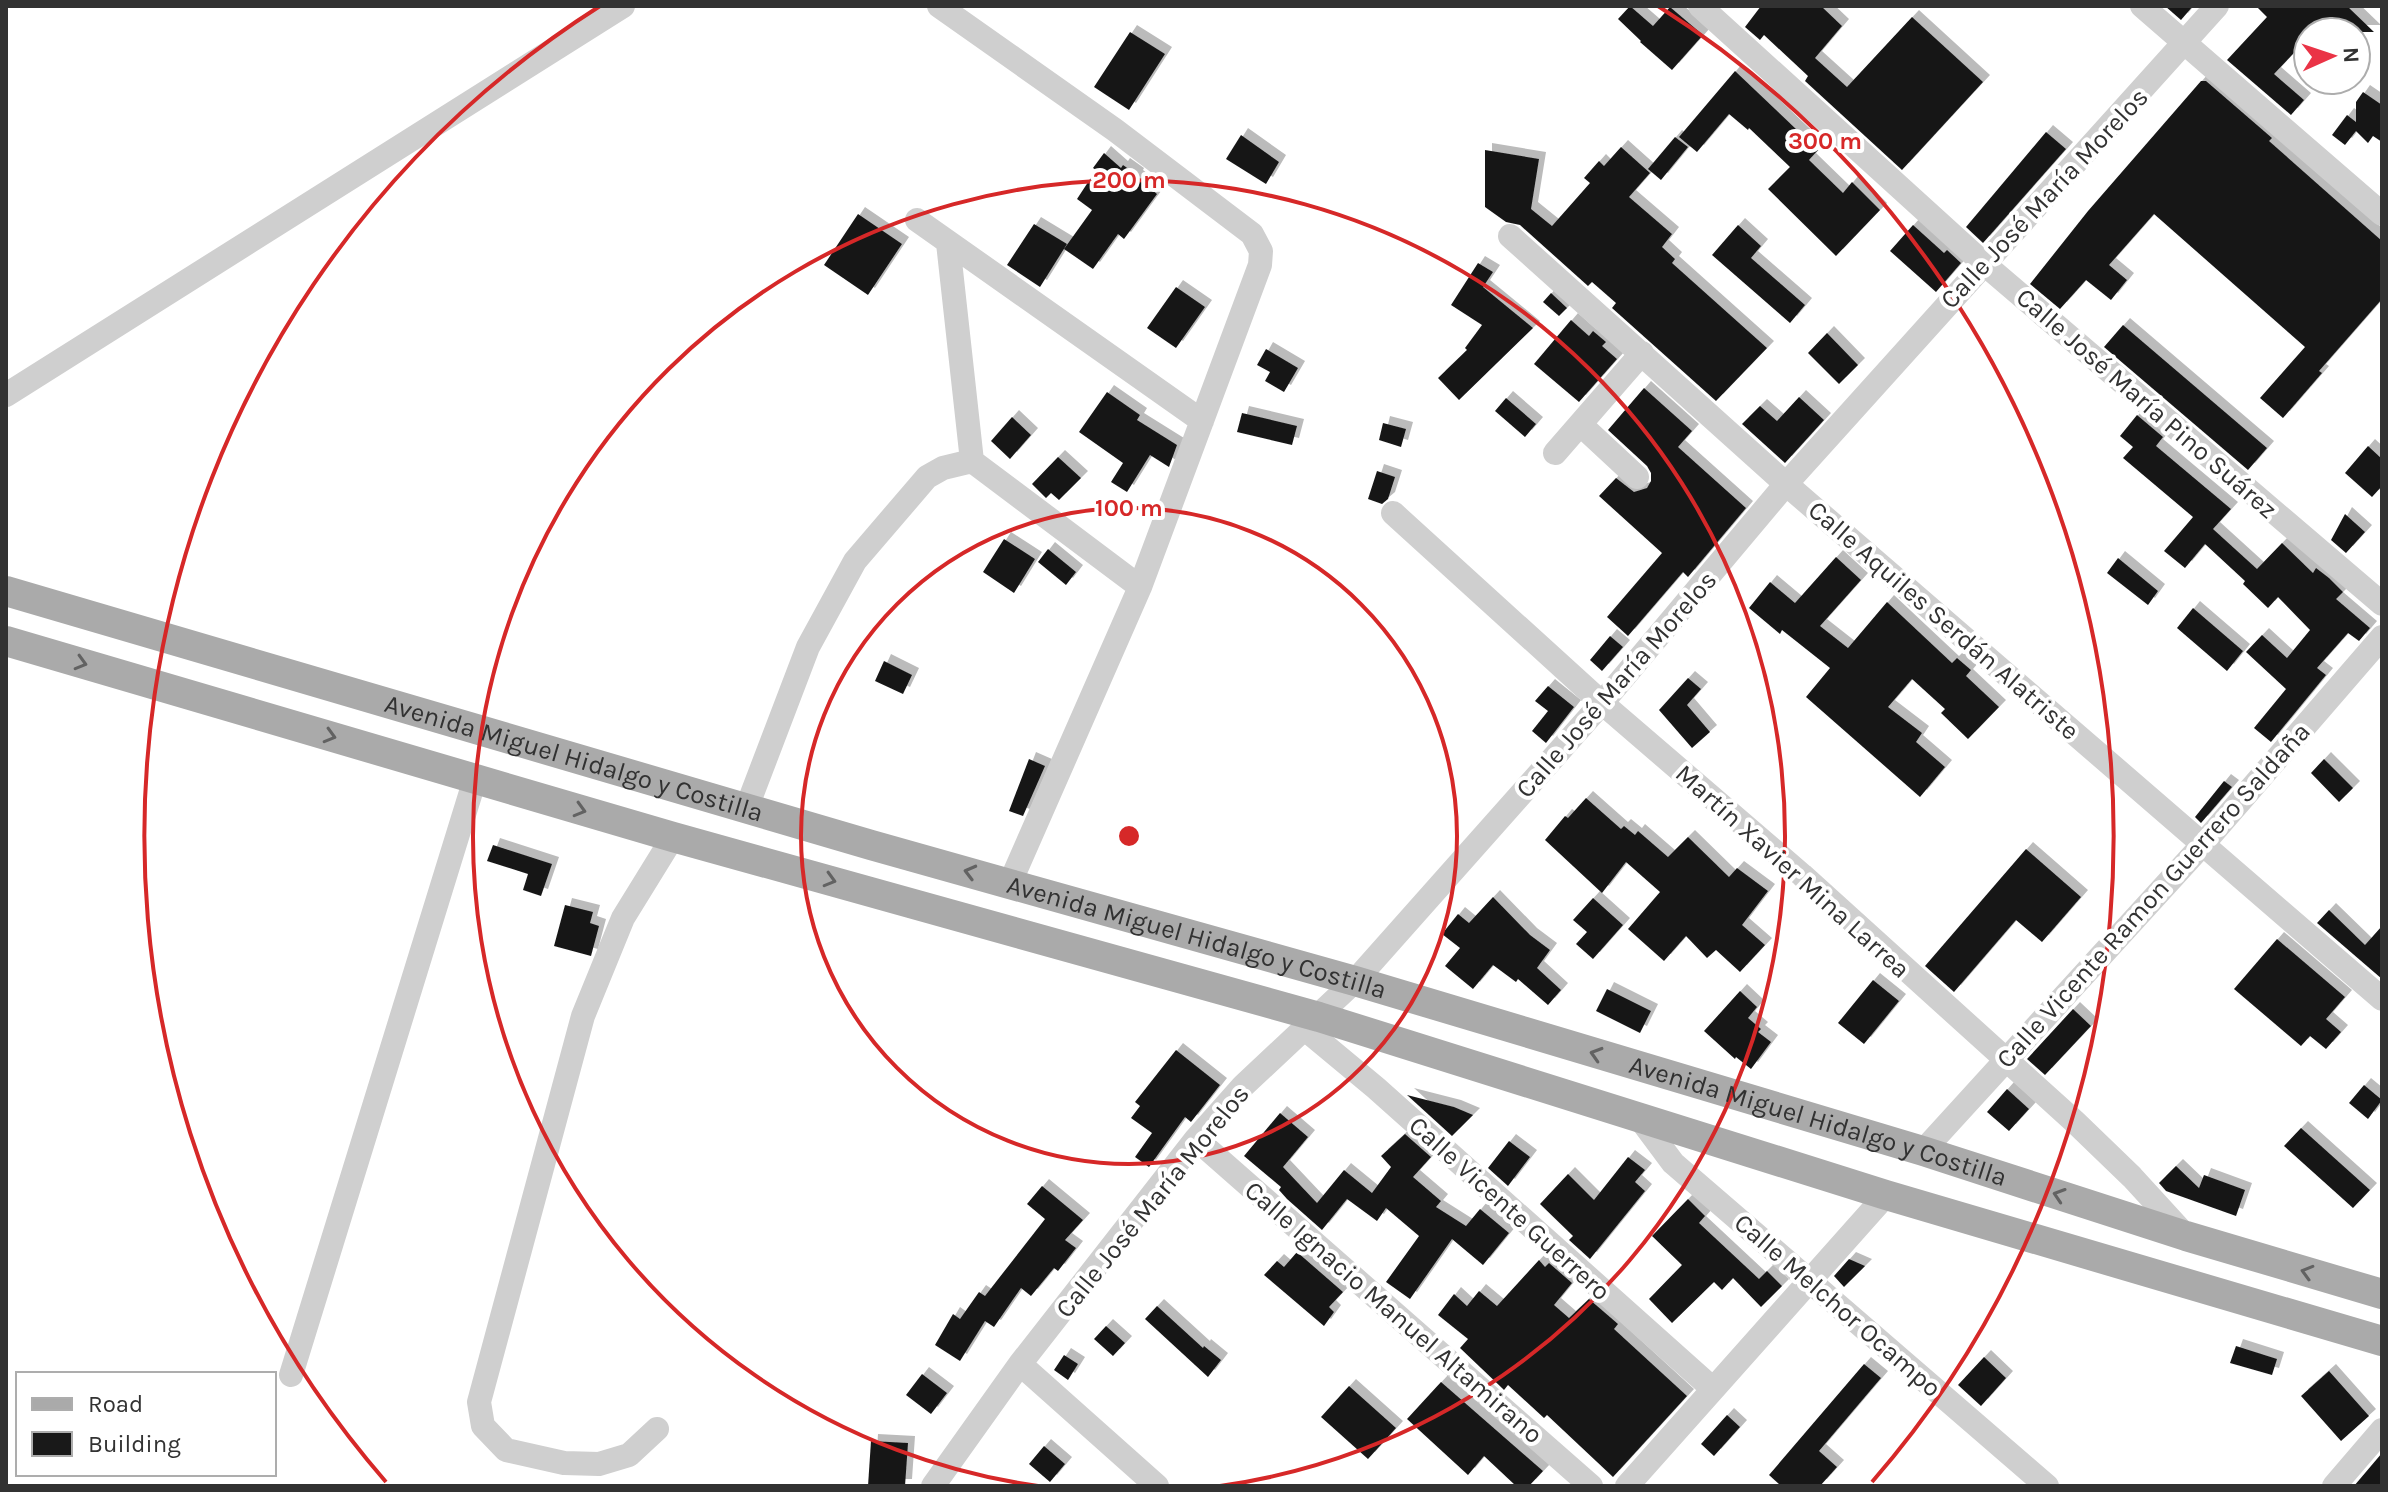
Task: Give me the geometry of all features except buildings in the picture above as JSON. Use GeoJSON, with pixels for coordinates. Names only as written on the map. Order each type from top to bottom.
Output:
{"type":"FeatureCollection","features":[{"type":"Feature","properties":{"kind":"main road","name":"Avenida Miguel Hidalgo y Costilla"},"geometry":{"type":"LineString","coordinates":[[6,591],[1355,981],[1923,1151],[2186,1236],[2382,1294]]}},
{"type":"Feature","properties":{"kind":"main road","name":"Avenida Miguel Hidalgo y Costilla"},"geometry":{"type":"LineString","coordinates":[[6,641],[1638,1116],[1886,1195],[2382,1341]]}},
{"type":"Feature","properties":{"kind":"street"},"geometry":{"type":"LineString","coordinates":[[6,395],[623,6]]}},
{"type":"Feature","properties":{"kind":"street"},"geometry":{"type":"LineString","coordinates":[[939,6],[1115,130],[1252,234],[1261,251],[1260,265],[1140,587],[1010,883]]}},
{"type":"Feature","properties":{"kind":"street","name":"Calle José María Pino Suárez"},"geometry":{"type":"LineString","coordinates":[[1700,6],[1983,263],[2382,604]]}},
{"type":"Feature","properties":{"kind":"street"},"geometry":{"type":"LineString","coordinates":[[2142,6],[2382,214]]}},
{"type":"Feature","properties":{"kind":"street","name":"Calle José María Morelos"},"geometry":{"type":"LineString","coordinates":[[933,1486],[1020,1364],[1196,1139],[1243,1086],[1355,981],[1602,703],[1786,484],[2217,6]]}},
{"type":"Feature","properties":{"kind":"street"},"geometry":{"type":"LineString","coordinates":[[917,220],[1202,421]]}},
{"type":"Feature","properties":{"kind":"street","name":"Calle Aquiles Serdán Alatriste"},"geometry":{"type":"LineString","coordinates":[[1510,236],[1786,484],[2382,999]]}},
{"type":"Feature","properties":{"kind":"street"},"geometry":{"type":"LineString","coordinates":[[948,243],[972,461],[1140,587]]}},
{"type":"Feature","properties":{"kind":"street"},"geometry":{"type":"LineString","coordinates":[[1555,453],[1642,353]]}},
{"type":"Feature","properties":{"kind":"street"},"geometry":{"type":"LineString","coordinates":[[1581,425],[1637,477]]}},
{"type":"Feature","properties":{"kind":"street"},"geometry":{"type":"LineString","coordinates":[[747,807],[808,647],[855,561],[927,477],[943,468],[972,461]]}},
{"type":"Feature","properties":{"kind":"street","name":"Martín Xavier Mina Larrea"},"geometry":{"type":"LineString","coordinates":[[1393,513],[1602,703],[1802,875],[2005,1060],[2132,1177],[2186,1236]]}},
{"type":"Feature","properties":{"kind":"street","name":"Calle Vicente Ramon Guerrero Saldaña"},"geometry":{"type":"LineString","coordinates":[[1923,1151],[2204,843],[2382,637]]}},
{"type":"Feature","properties":{"kind":"street"},"geometry":{"type":"LineString","coordinates":[[291,1375],[475,779]]}},
{"type":"Feature","properties":{"kind":"street"},"geometry":{"type":"LineString","coordinates":[[657,1429],[629,1455],[599,1464],[564,1463],[506,1450],[483,1426],[479,1402],[583,1016],[623,918],[673,837]]}},
{"type":"Feature","properties":{"kind":"street","name":"Calle Vicente Guerrero"},"geometry":{"type":"LineString","coordinates":[[1312,1023],[1376,1088],[1713,1389]]}},
{"type":"Feature","properties":{"kind":"street","name":"Calle Melchor Ocampo"},"geometry":{"type":"LineString","coordinates":[[1638,1116],[1673,1163],[2047,1486]]}},
{"type":"Feature","properties":{"kind":"street","name":"Calle Ignacio Manuel Altamirano"},"geometry":{"type":"LineString","coordinates":[[1196,1139],[1591,1486]]}},
{"type":"Feature","properties":{"kind":"street"},"geometry":{"type":"LineString","coordinates":[[1627,1486],[1886,1195]]}},
{"type":"Feature","properties":{"kind":"street"},"geometry":{"type":"LineString","coordinates":[[1020,1364],[1157,1486]]}},
{"type":"Feature","properties":{"kind":"street"},"geometry":{"type":"LineString","coordinates":[[2334,1486],[2382,1430]]}}]}
